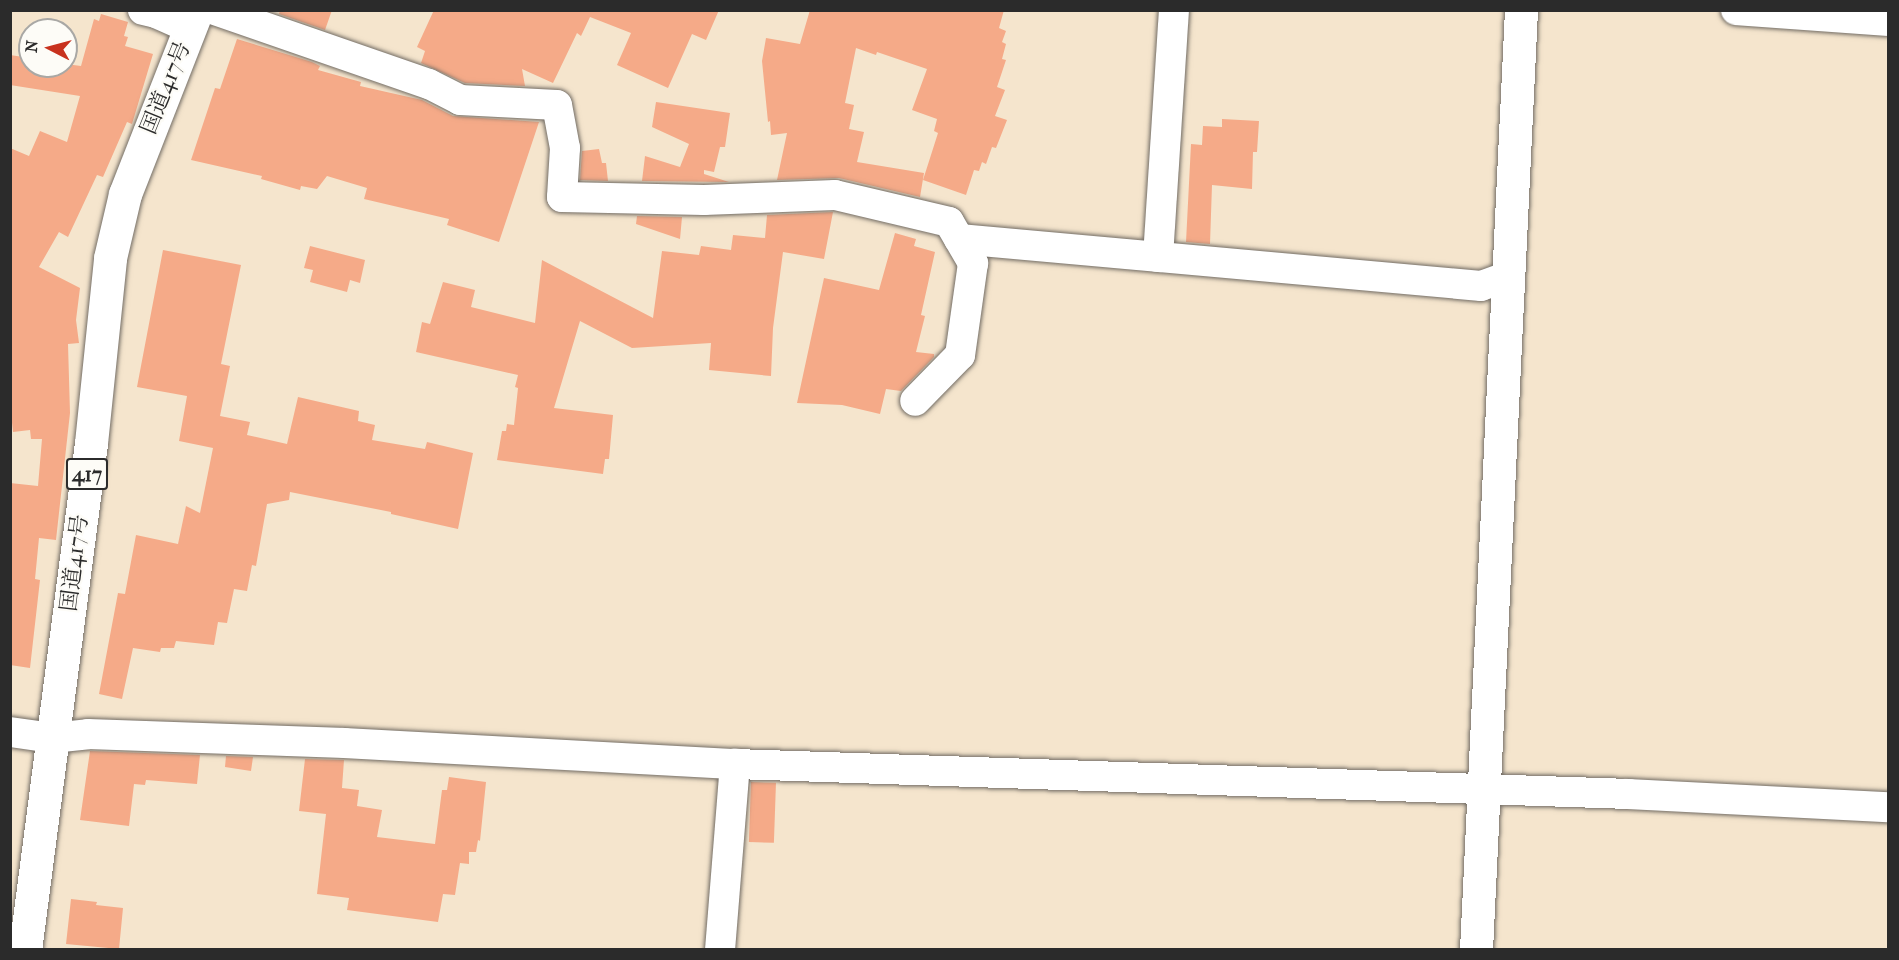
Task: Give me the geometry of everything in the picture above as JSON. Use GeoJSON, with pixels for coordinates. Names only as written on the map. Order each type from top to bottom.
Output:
{"type":"FeatureCollection","features":[{"type":"Feature","properties":{"kind":"main road"},"geometry":{"type":"LineString","coordinates":[[1476,950],[1521,10]]}},
{"type":"Feature","properties":{"kind":"main road","name":"国道417号"},"geometry":{"type":"LineString","coordinates":[[26,950],[91,443],[110,258],[125,194],[201,16]]}},
{"type":"Feature","properties":{"kind":"street"},"geometry":{"type":"LineString","coordinates":[[143,10],[201,16],[429,84],[460,100],[557,105],[565,148],[562,197],[704,200],[835,195],[949,222],[973,263],[960,355],[915,401]]}},
{"type":"Feature","properties":{"kind":"street"},"geometry":{"type":"LineString","coordinates":[[1158,257],[1174,10]]}},
{"type":"Feature","properties":{"kind":"street"},"geometry":{"type":"LineString","coordinates":[[1736,10],[1888,21]]}},
{"type":"Feature","properties":{"kind":"street"},"geometry":{"type":"LineString","coordinates":[[959,239],[1481,286],[1509,276]]}},
{"type":"Feature","properties":{"kind":"street"},"geometry":{"type":"LineString","coordinates":[[10,732],[52,738],[88,734],[322,742],[735,764],[1483,791],[1628,794],[1888,807]]}},
{"type":"Feature","properties":{"kind":"street"},"geometry":{"type":"LineString","coordinates":[[720,950],[735,764]]}},
{"type":"Feature","properties":{"kind":"building"},"geometry":{"type":"Polygon","coordinates":[[[280,10],[332,10],[325,30],[279,14],[280,10]]]}},
{"type":"Feature","properties":{"kind":"building"},"geometry":{"type":"Polygon","coordinates":[[[434,10],[719,10],[706,40],[692,34],[668,88],[617,65],[631,33],[590,17],[581,36],[577,33],[553,83],[522,69],[525,86],[465,83],[421,63],[425,51],[417,47],[434,10]]]}},
{"type":"Feature","properties":{"kind":"building"},"geometry":{"type":"Polygon","coordinates":[[[810,10],[1004,10],[999,28],[1006,31],[1002,42],[1006,44],[1002,59],[1006,60],[997,87],[1005,90],[995,116],[1007,120],[996,148],[992,147],[986,164],[982,162],[979,171],[974,170],[966,195],[923,180],[938,133],[934,131],[937,119],[912,110],[927,69],[877,52],[876,55],[856,48],[845,103],[854,105],[849,129],[864,132],[857,162],[924,173],[920,197],[839,178],[777,180],[787,133],[771,135],[770,121],[768,122],[762,61],[766,38],[800,44],[810,10]]]}},
{"type":"Feature","properties":{"kind":"building"},"geometry":{"type":"Polygon","coordinates":[[[101,14],[128,22],[124,36],[128,37],[125,46],[153,54],[132,124],[127,122],[103,177],[97,175],[68,237],[59,232],[39,267],[80,288],[76,320],[79,343],[68,344],[70,413],[56,540],[39,538],[35,579],[40,580],[30,668],[10,665],[10,483],[38,486],[42,439],[31,439],[30,430],[13,432],[10,404],[10,148],[29,156],[40,131],[67,142],[80,96],[10,85],[10,55],[18,56],[18,78],[78,78],[78,66],[81,66],[94,19],[99,21],[101,14]]]}},
{"type":"Feature","properties":{"kind":"building"},"geometry":{"type":"Polygon","coordinates":[[[237,39],[312,62],[320,66],[318,70],[361,82],[360,86],[422,100],[453,116],[539,122],[499,242],[447,225],[449,219],[364,199],[367,188],[327,176],[317,189],[301,186],[300,190],[261,179],[262,176],[191,160],[215,88],[220,89],[237,39]]]}},
{"type":"Feature","properties":{"kind":"building"},"geometry":{"type":"Polygon","coordinates":[[[656,102],[730,113],[725,147],[720,147],[714,172],[704,170],[704,174],[729,182],[642,181],[645,156],[680,167],[689,144],[652,127],[656,102]]]}},
{"type":"Feature","properties":{"kind":"building"},"geometry":{"type":"Polygon","coordinates":[[[1222,119],[1259,121],[1257,152],[1253,152],[1252,189],[1212,185],[1210,244],[1186,242],[1191,144],[1202,145],[1203,126],[1222,127],[1222,119]]]}},
{"type":"Feature","properties":{"kind":"building"},"geometry":{"type":"Polygon","coordinates":[[[599,149],[602,163],[606,163],[608,181],[580,180],[582,151],[599,149]]]}},
{"type":"Feature","properties":{"kind":"building"},"geometry":{"type":"Polygon","coordinates":[[[833,212],[824,259],[783,252],[773,328],[771,376],[709,370],[711,343],[632,348],[580,321],[554,408],[613,415],[609,459],[605,459],[603,474],[497,460],[502,431],[506,431],[507,424],[514,425],[518,388],[515,387],[518,375],[416,352],[422,322],[430,324],[443,282],[475,290],[471,307],[535,323],[542,260],[653,318],[662,251],[699,255],[701,246],[731,250],[733,235],[765,238],[767,215],[833,212]]]}},
{"type":"Feature","properties":{"kind":"building"},"geometry":{"type":"Polygon","coordinates":[[[637,216],[682,217],[680,239],[636,224],[637,216]]]}},
{"type":"Feature","properties":{"kind":"building"},"geometry":{"type":"Polygon","coordinates":[[[895,233],[916,239],[914,246],[935,252],[921,315],[925,316],[916,352],[934,354],[934,357],[901,391],[886,389],[880,414],[842,405],[797,403],[824,278],[879,290],[895,233]]]}},
{"type":"Feature","properties":{"kind":"building"},"geometry":{"type":"Polygon","coordinates":[[[310,246],[365,260],[360,283],[350,280],[347,292],[310,282],[313,270],[304,268],[310,246]]]}},
{"type":"Feature","properties":{"kind":"building"},"geometry":{"type":"Polygon","coordinates":[[[163,250],[241,265],[221,364],[230,366],[220,416],[250,422],[247,435],[287,444],[298,397],[359,411],[358,421],[375,425],[372,440],[425,449],[427,442],[473,453],[458,529],[391,514],[391,512],[290,492],[289,500],[267,504],[256,566],[252,565],[247,591],[234,589],[227,623],[218,622],[214,645],[176,641],[174,648],[161,648],[160,652],[133,648],[122,699],[99,694],[118,593],[125,594],[136,535],[178,544],[186,506],[200,513],[213,448],[179,441],[187,396],[137,387],[163,250]]]}},
{"type":"Feature","properties":{"kind":"building"},"geometry":{"type":"Polygon","coordinates":[[[90,751],[200,755],[197,784],[146,780],[145,785],[134,784],[129,826],[80,820],[90,751]]]}},
{"type":"Feature","properties":{"kind":"building"},"geometry":{"type":"Polygon","coordinates":[[[226,756],[253,757],[251,771],[225,767],[226,756]]]}},
{"type":"Feature","properties":{"kind":"building"},"geometry":{"type":"Polygon","coordinates":[[[305,759],[344,760],[342,788],[359,790],[357,806],[382,810],[377,837],[435,844],[442,790],[447,790],[449,777],[486,782],[480,841],[478,840],[476,852],[469,852],[469,864],[460,863],[455,895],[443,894],[438,922],[347,910],[349,898],[317,894],[326,814],[299,811],[305,759]]]}},
{"type":"Feature","properties":{"kind":"building"},"geometry":{"type":"Polygon","coordinates":[[[751,782],[776,783],[774,843],[749,842],[751,782]]]}},
{"type":"Feature","properties":{"kind":"building"},"geometry":{"type":"Polygon","coordinates":[[[71,899],[123,908],[119,949],[66,944],[71,899]]]}}]}
